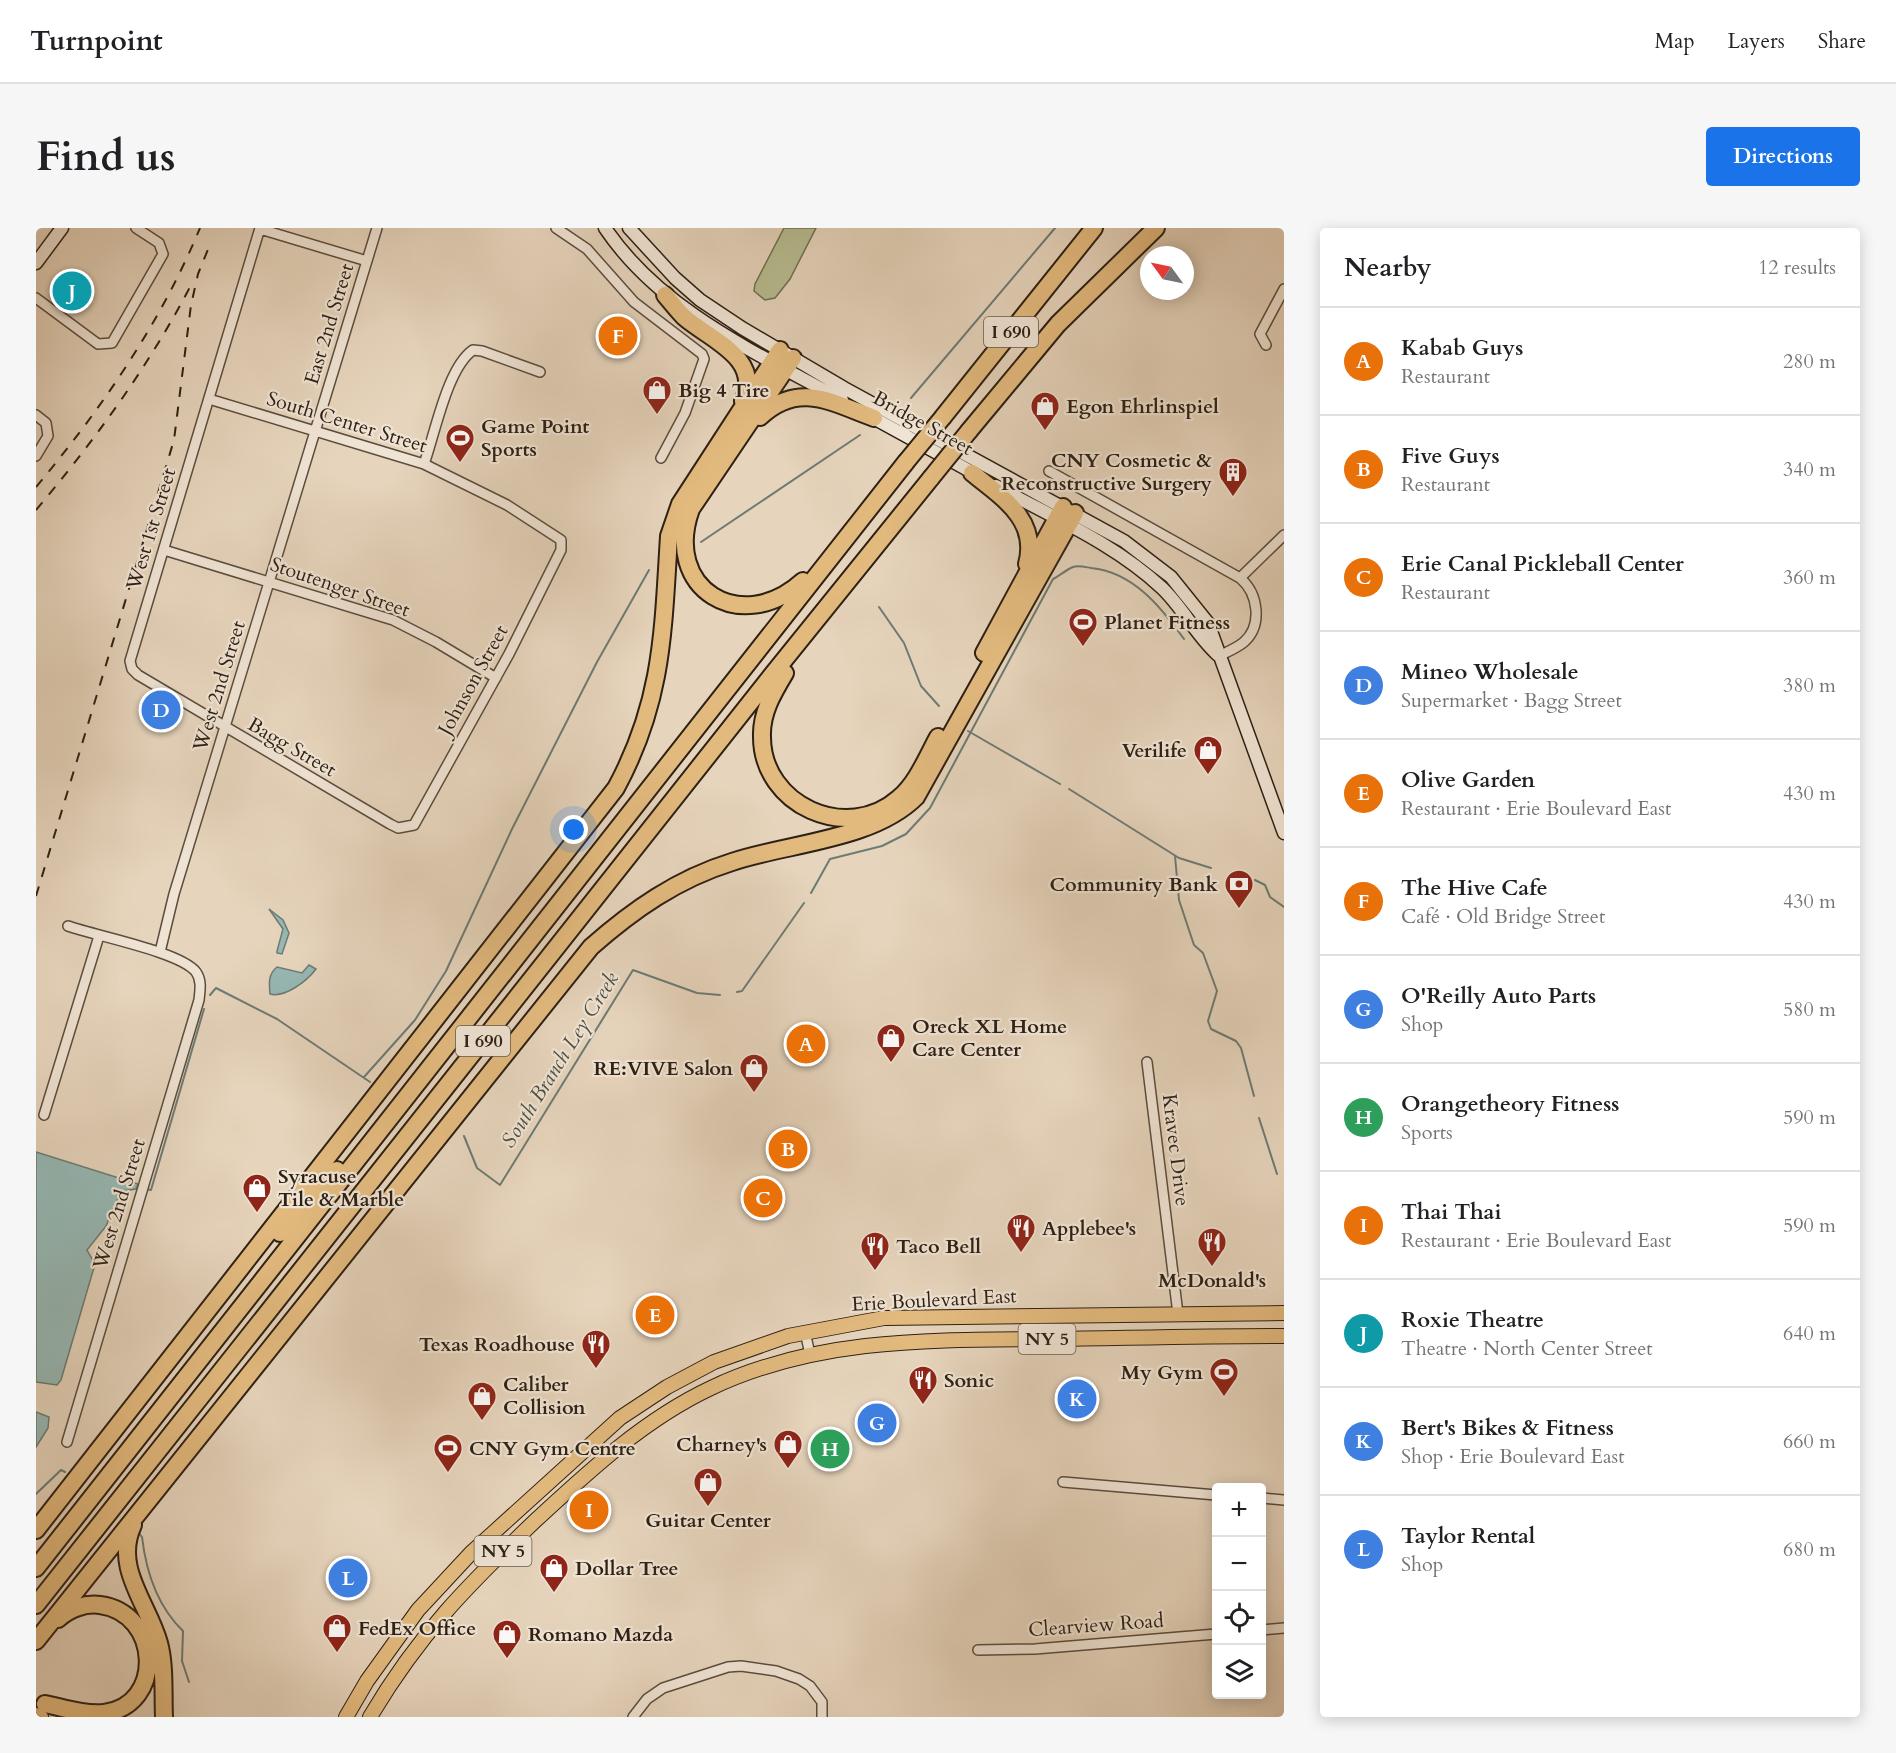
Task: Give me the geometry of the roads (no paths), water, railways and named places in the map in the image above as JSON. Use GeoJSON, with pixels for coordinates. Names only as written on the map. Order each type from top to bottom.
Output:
{"type":"FeatureCollection","features":[{"type":"Feature","properties":{"kind":"highway","name":"I 690"},"geometry":{"type":"LineString","coordinates":[[36,1568],[906,462],[1094,228]]}},
{"type":"Feature","properties":{"kind":"highway","name":"I 690"},"geometry":{"type":"LineString","coordinates":[[36,1605],[969,431],[1058,324],[1156,228]]}},
{"type":"Feature","properties":{"kind":"highway"},"geometry":{"type":"LineString","coordinates":[[665,295],[683,316],[727,347],[742,362],[746,394],[739,427]]}},
{"type":"Feature","properties":{"kind":"highway"},"geometry":{"type":"LineString","coordinates":[[783,360],[739,427],[691,510],[684,530],[683,546],[687,561],[703,587],[728,603],[753,606],[774,602],[788,594],[835,552]]}},
{"type":"Feature","properties":{"kind":"highway"},"geometry":{"type":"LineString","coordinates":[[36,1530],[603,808],[616,788],[641,738],[656,684],[662,650],[669,536],[680,504],[739,427],[771,407],[796,397],[821,398],[874,418]]}},
{"type":"Feature","properties":{"kind":"highway"},"geometry":{"type":"LineString","coordinates":[[972,472],[1016,509],[1027,529],[1030,551],[1020,587]]}},
{"type":"Feature","properties":{"kind":"highway"},"geometry":{"type":"LineString","coordinates":[[811,628],[767,705],[762,726],[765,759],[775,782],[800,806],[827,817],[841,819],[863,816],[898,800],[913,781],[1020,587],[1066,516]]}},
{"type":"Feature","properties":{"kind":"highway"},"geometry":{"type":"LineString","coordinates":[[36,1641],[591,947],[622,920],[660,894],[707,871],[731,862],[878,823],[904,809],[930,776],[1066,516]]}},
{"type":"Feature","properties":{"kind":"highway"},"geometry":{"type":"LineString","coordinates":[[200,1319],[315,1195],[478,1006]]}},
{"type":"Feature","properties":{"kind":"highway"},"geometry":{"type":"LineString","coordinates":[[287,1325],[336,1254],[426,1113]]}},
{"type":"Feature","properties":{"kind":"highway"},"geometry":{"type":"LineString","coordinates":[[154,1491],[132,1527],[125,1549],[129,1572],[160,1645],[164,1717]]}},
{"type":"Feature","properties":{"kind":"highway"},"geometry":{"type":"LineString","coordinates":[[36,1524],[54,1507]]}},
{"type":"Feature","properties":{"kind":"highway"},"geometry":{"type":"LineString","coordinates":[[36,1641],[70,1611],[96,1605],[123,1613],[137,1625],[147,1648],[148,1670],[143,1684],[131,1701],[107,1713],[39,1709]]}},
{"type":"Feature","properties":{"kind":"main road"},"geometry":{"type":"LineString","coordinates":[[36,263],[62,228]]}},
{"type":"Feature","properties":{"kind":"main road","name":"Bridge Street"},"geometry":{"type":"LineString","coordinates":[[605,228],[632,262],[665,295],[1066,516],[1136,566],[1161,587],[1196,633],[1219,656],[1284,832]]}},
{"type":"Feature","properties":{"kind":"main road","name":"Bridge Street"},"geometry":{"type":"LineString","coordinates":[[630,228],[675,278],[700,300],[783,360],[874,418],[972,472],[1066,516]]}},
{"type":"Feature","properties":{"kind":"main road","name":"Erie Boulevard East"},"geometry":{"type":"LineString","coordinates":[[346,1717],[386,1653],[438,1587],[599,1435],[652,1396],[705,1366],[754,1346],[805,1332],[884,1318],[1284,1313]]}},
{"type":"Feature","properties":{"kind":"main road","name":"Erie Boulevard East"},"geometry":{"type":"LineString","coordinates":[[370,1717],[415,1646],[461,1592],[601,1460],[649,1426],[710,1388],[754,1370],[810,1354],[885,1342],[1284,1336]]}},
{"type":"Feature","properties":{"kind":"main road"},"geometry":{"type":"LineString","coordinates":[[39,1709],[74,1717]]}},
{"type":"Feature","properties":{"kind":"street"},"geometry":{"type":"LineString","coordinates":[[36,297],[90,339],[105,345],[112,344],[162,259],[163,248],[159,243],[136,228]]}},
{"type":"Feature","properties":{"kind":"street"},"geometry":{"type":"LineString","coordinates":[[260,228],[367,261]]}},
{"type":"Feature","properties":{"kind":"street","name":"West 1st Street"},"geometry":{"type":"LineString","coordinates":[[133,670],[130,661],[260,228]]}},
{"type":"Feature","properties":{"kind":"street","name":"East 2nd Street"},"geometry":{"type":"LineString","coordinates":[[316,431],[377,228]]}},
{"type":"Feature","properties":{"kind":"street"},"geometry":{"type":"LineString","coordinates":[[556,228],[587,249],[633,302],[704,359],[684,413],[660,458]]}},
{"type":"Feature","properties":{"kind":"street"},"geometry":{"type":"LineString","coordinates":[[1266,345],[1260,334],[1284,288]]}},
{"type":"Feature","properties":{"kind":"street"},"geometry":{"type":"LineString","coordinates":[[424,464],[456,370],[466,355],[473,350],[482,351],[540,372]]}},
{"type":"Feature","properties":{"kind":"street","name":"South Center Street"},"geometry":{"type":"LineString","coordinates":[[209,399],[424,464],[507,505],[556,535],[561,543]]}},
{"type":"Feature","properties":{"kind":"street"},"geometry":{"type":"LineString","coordinates":[[36,456],[48,436],[48,428],[39,418]]}},
{"type":"Feature","properties":{"kind":"street","name":"West 2nd Street"},"geometry":{"type":"LineString","coordinates":[[67,1442],[199,1000],[201,986],[198,975],[184,962],[160,952],[174,894],[316,431]]}},
{"type":"Feature","properties":{"kind":"street"},"geometry":{"type":"LineString","coordinates":[[1049,471],[1247,584],[1253,598],[1256,615],[1254,626],[1242,644],[1219,656]]}},
{"type":"Feature","properties":{"kind":"street"},"geometry":{"type":"LineString","coordinates":[[1240,578],[1284,535]]}},
{"type":"Feature","properties":{"kind":"street","name":"Johnson Street"},"geometry":{"type":"LineString","coordinates":[[406,828],[418,820],[496,678],[542,591],[561,550],[561,543]]}},
{"type":"Feature","properties":{"kind":"street","name":"Stoutenger Street"},"geometry":{"type":"LineString","coordinates":[[164,549],[393,620],[436,642],[496,678]]}},
{"type":"Feature","properties":{"kind":"street","name":"Bagg Street"},"geometry":{"type":"LineString","coordinates":[[133,670],[225,729],[390,824],[406,828]]}},
{"type":"Feature","properties":{"kind":"street"},"geometry":{"type":"LineString","coordinates":[[68,926],[160,952]]}},
{"type":"Feature","properties":{"kind":"street"},"geometry":{"type":"LineString","coordinates":[[44,1115],[99,936]]}},
{"type":"Feature","properties":{"kind":"street","name":"Kravec Drive"},"geometry":{"type":"LineString","coordinates":[[1147,1062],[1178,1314]]}},
{"type":"Feature","properties":{"kind":"street"},"geometry":{"type":"LineString","coordinates":[[805,1332],[810,1354]]}},
{"type":"Feature","properties":{"kind":"street"},"geometry":{"type":"LineString","coordinates":[[1063,1482],[1212,1495]]}},
{"type":"Feature","properties":{"kind":"street"},"geometry":{"type":"LineString","coordinates":[[1266,1498],[1284,1500]]}},
{"type":"Feature","properties":{"kind":"street"},"geometry":{"type":"LineString","coordinates":[[1266,1630],[1284,1628]]}},
{"type":"Feature","properties":{"kind":"street","name":"Clearview Road"},"geometry":{"type":"LineString","coordinates":[[978,1650],[1035,1649],[1212,1634]]}},
{"type":"Feature","properties":{"kind":"street"},"geometry":{"type":"LineString","coordinates":[[633,1717],[647,1699],[667,1687],[728,1667],[741,1666],[776,1671],[810,1686],[822,1702],[822,1717]]}},
{"type":"Feature","properties":{"kind":"water"},"geometry":{"type":"Polygon","coordinates":[[[269,909],[283,920],[289,933],[282,954],[277,951],[283,929],[269,909]]]}},
{"type":"Feature","properties":{"kind":"water"},"geometry":{"type":"Polygon","coordinates":[[[309,965],[316,969],[307,979],[289,991],[276,995],[270,994],[269,983],[277,967],[302,973],[309,965]]]}},
{"type":"Feature","properties":{"kind":"water"},"geometry":{"type":"Polygon","coordinates":[[[36,1152],[138,1184],[136,1189],[123,1191],[106,1226],[87,1250],[95,1264],[61,1380],[57,1385],[36,1382],[36,1152]]]}},
{"type":"Feature","properties":{"kind":"water"},"geometry":{"type":"Polygon","coordinates":[[[36,1412],[49,1417],[48,1428],[36,1447],[36,1412]]]}},
{"type":"Feature","properties":{"kind":"waterway"},"geometry":{"type":"LineString","coordinates":[[911,398],[1055,228]]}},
{"type":"Feature","properties":{"kind":"waterway"},"geometry":{"type":"LineString","coordinates":[[701,542],[860,435]]}},
{"type":"Feature","properties":{"kind":"waterway"},"geometry":{"type":"LineString","coordinates":[[811,893],[830,859],[882,846],[906,834],[930,808],[1053,579],[1077,566],[1120,576],[1145,593],[1184,639]]}},
{"type":"Feature","properties":{"kind":"waterway"},"geometry":{"type":"LineString","coordinates":[[364,1077],[415,1020],[446,971],[512,829],[597,662],[649,570]]}},
{"type":"Feature","properties":{"kind":"waterway"},"geometry":{"type":"LineString","coordinates":[[879,607],[904,643],[921,686],[939,706]]}},
{"type":"Feature","properties":{"kind":"waterway"},"geometry":{"type":"LineString","coordinates":[[968,731],[1060,784]]}},
{"type":"Feature","properties":{"kind":"waterway"},"geometry":{"type":"LineString","coordinates":[[1069,789],[1179,858],[1211,868]]}},
{"type":"Feature","properties":{"kind":"waterway"},"geometry":{"type":"LineString","coordinates":[[1175,856],[1179,900],[1194,945],[1203,953],[1217,991],[1208,1021],[1211,1029],[1236,1041],[1241,1048],[1254,1096]]}},
{"type":"Feature","properties":{"kind":"waterway"},"geometry":{"type":"LineString","coordinates":[[1255,880],[1265,885],[1270,897],[1284,907]]}},
{"type":"Feature","properties":{"kind":"waterway"},"geometry":{"type":"LineString","coordinates":[[737,992],[742,991],[804,903]]}},
{"type":"Feature","properties":{"kind":"waterway","name":"South Branch Ley Creek"},"geometry":{"type":"LineString","coordinates":[[464,1136],[477,1168],[500,1185],[633,970],[697,993],[720,995]]}},
{"type":"Feature","properties":{"kind":"waterway","name":"South Branch Ley Creek"},"geometry":{"type":"LineString","coordinates":[[210,995],[216,988],[277,1019],[370,1082]]}},
{"type":"Feature","properties":{"kind":"waterway","name":"South Branch Ley Creek"},"geometry":{"type":"LineString","coordinates":[[144,1189],[151,1190],[204,1009]]}},
{"type":"Feature","properties":{"kind":"waterway"},"geometry":{"type":"LineString","coordinates":[[1259,1118],[1277,1174]]}},
{"type":"Feature","properties":{"kind":"waterway"},"geometry":{"type":"LineString","coordinates":[[36,1494],[61,1470],[65,1472]]}},
{"type":"Feature","properties":{"kind":"waterway"},"geometry":{"type":"LineString","coordinates":[[138,1532],[142,1537],[146,1563],[154,1587],[166,1611],[183,1631],[182,1661],[189,1682]]}},
{"type":"Feature","properties":{"kind":"railway"},"geometry":{"type":"LineString","coordinates":[[36,487],[84,427],[128,364],[167,298],[200,228]]}},
{"type":"Feature","properties":{"kind":"railway"},"geometry":{"type":"LineString","coordinates":[[36,896],[174,440],[191,305],[198,274],[211,242]]}},
{"type":"Feature","properties":{"kind":"railway"},"geometry":{"type":"LineString","coordinates":[[36,510],[120,402],[175,315],[191,285]]}},
{"type":"Feature","properties":{"kind":"place","name":"Roxie Theatre"},"geometry":{"type":"Point","coordinates":[72,291]}},
{"type":"Feature","properties":{"kind":"place","name":"The Hive Cafe"},"geometry":{"type":"Point","coordinates":[618,336]}},
{"type":"Feature","properties":{"kind":"place","name":"Big 4 Tire"},"geometry":{"type":"Point","coordinates":[657,416]}},
{"type":"Feature","properties":{"kind":"place","name":"Egon Ehrlinspiel"},"geometry":{"type":"Point","coordinates":[1045,432]}},
{"type":"Feature","properties":{"kind":"place","name":"Game Point Sports"},"geometry":{"type":"Point","coordinates":[460,464]}},
{"type":"Feature","properties":{"kind":"place","name":"CNY Cosmetic & Reconstructive Surgery"},"geometry":{"type":"Point","coordinates":[1233,498]}},
{"type":"Feature","properties":{"kind":"place","name":"Planet Fitness"},"geometry":{"type":"Point","coordinates":[1083,648]}},
{"type":"Feature","properties":{"kind":"place","name":"Mineo Wholesale"},"geometry":{"type":"Point","coordinates":[161,710]}},
{"type":"Feature","properties":{"kind":"place","name":"Verilife"},"geometry":{"type":"Point","coordinates":[1208,776]}},
{"type":"Feature","properties":{"kind":"place","name":"Community Bank"},"geometry":{"type":"Point","coordinates":[1239,910]}},
{"type":"Feature","properties":{"kind":"place","name":"Kabab Guys"},"geometry":{"type":"Point","coordinates":[806,1044]}},
{"type":"Feature","properties":{"kind":"place","name":"Oreck XL Home Care Center"},"geometry":{"type":"Point","coordinates":[891,1064]}},
{"type":"Feature","properties":{"kind":"place","name":"RE:VIVE Salon"},"geometry":{"type":"Point","coordinates":[754,1094]}},
{"type":"Feature","properties":{"kind":"place","name":"Five Guys"},"geometry":{"type":"Point","coordinates":[788,1149]}},
{"type":"Feature","properties":{"kind":"place","name":"Erie Canal Pickleball Center"},"geometry":{"type":"Point","coordinates":[763,1198]}},
{"type":"Feature","properties":{"kind":"place","name":"Syracuse Tile & Marble"},"geometry":{"type":"Point","coordinates":[257,1214]}},
{"type":"Feature","properties":{"kind":"place","name":"Applebee's"},"geometry":{"type":"Point","coordinates":[1021,1254]}},
{"type":"Feature","properties":{"kind":"place","name":"McDonald's"},"geometry":{"type":"Point","coordinates":[1212,1268]}},
{"type":"Feature","properties":{"kind":"place","name":"Taco Bell"},"geometry":{"type":"Point","coordinates":[875,1272]}},
{"type":"Feature","properties":{"kind":"place","name":"Olive Garden"},"geometry":{"type":"Point","coordinates":[655,1315]}},
{"type":"Feature","properties":{"kind":"place","name":"Texas Roadhouse"},"geometry":{"type":"Point","coordinates":[596,1370]}},
{"type":"Feature","properties":{"kind":"place","name":"My Gym"},"geometry":{"type":"Point","coordinates":[1224,1398]}},
{"type":"Feature","properties":{"kind":"place","name":"Bert's Bikes & Fitness"},"geometry":{"type":"Point","coordinates":[1077,1399]}},
{"type":"Feature","properties":{"kind":"place","name":"Sonic"},"geometry":{"type":"Point","coordinates":[923,1406]}},
{"type":"Feature","properties":{"kind":"place","name":"Caliber Collision"},"geometry":{"type":"Point","coordinates":[482,1422]}},
{"type":"Feature","properties":{"kind":"place","name":"O'Reilly Auto Parts"},"geometry":{"type":"Point","coordinates":[877,1423]}},
{"type":"Feature","properties":{"kind":"place","name":"Orangetheory Fitness"},"geometry":{"type":"Point","coordinates":[830,1449]}},
{"type":"Feature","properties":{"kind":"place","name":"Charney's"},"geometry":{"type":"Point","coordinates":[788,1470]}},
{"type":"Feature","properties":{"kind":"place","name":"CNY Gym Centre"},"geometry":{"type":"Point","coordinates":[448,1474]}},
{"type":"Feature","properties":{"kind":"place","name":"Guitar Center"},"geometry":{"type":"Point","coordinates":[708,1508]}},
{"type":"Feature","properties":{"kind":"place","name":"Thai Thai"},"geometry":{"type":"Point","coordinates":[589,1510]}},
{"type":"Feature","properties":{"kind":"place","name":"Taylor Rental"},"geometry":{"type":"Point","coordinates":[348,1578]}},
{"type":"Feature","properties":{"kind":"place","name":"Dollar Tree"},"geometry":{"type":"Point","coordinates":[554,1594]}},
{"type":"Feature","properties":{"kind":"place","name":"FedEx Office"},"geometry":{"type":"Point","coordinates":[337,1654]}},
{"type":"Feature","properties":{"kind":"place","name":"Romano Mazda"},"geometry":{"type":"Point","coordinates":[507,1660]}}]}
